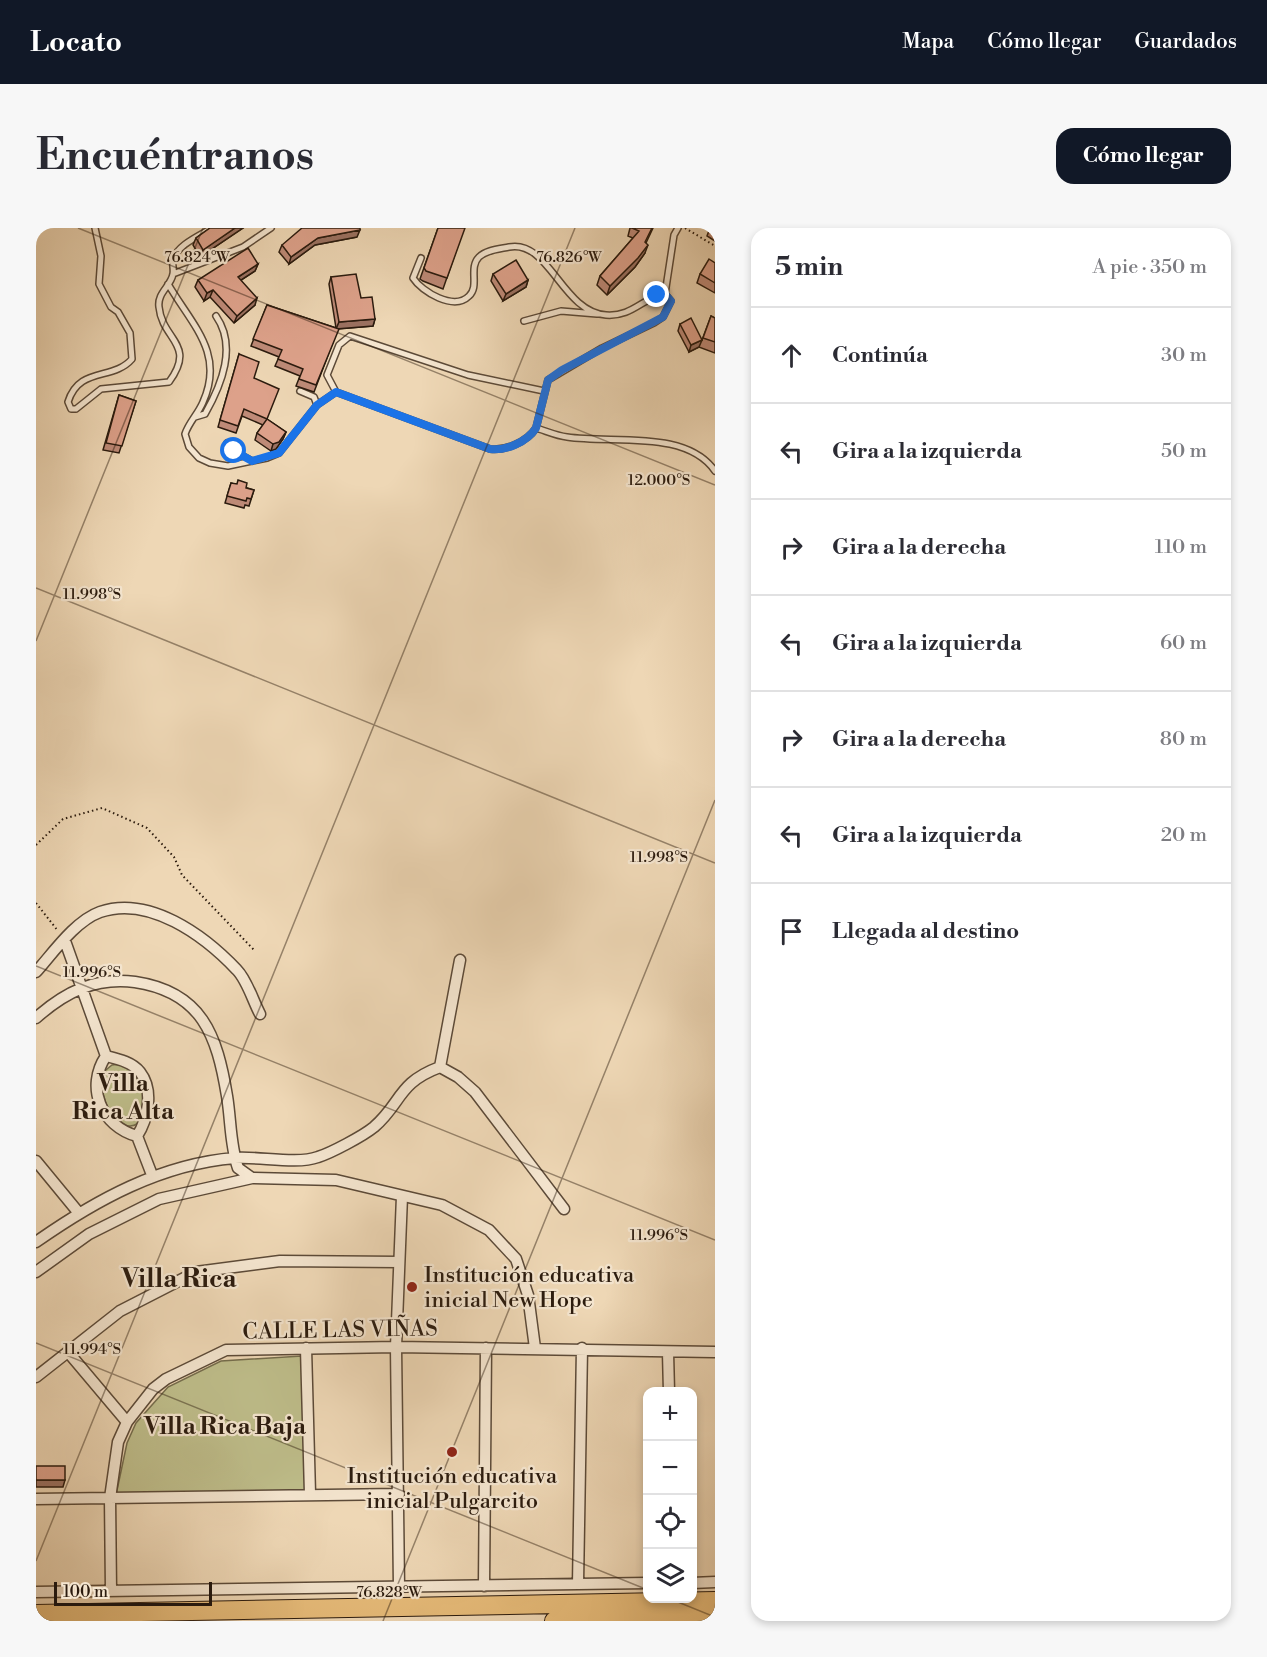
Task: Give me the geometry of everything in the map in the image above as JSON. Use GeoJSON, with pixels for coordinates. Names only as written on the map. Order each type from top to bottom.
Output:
{"type":"FeatureCollection","features":[{"type":"Feature","properties":{"kind":"highway"},"geometry":{"type":"LineString","coordinates":[[554,1621],[674,1611],[715,1600]]}},
{"type":"Feature","properties":{"kind":"highway"},"geometry":{"type":"LineString","coordinates":[[36,1614],[674,1611],[715,1619]]}},
{"type":"Feature","properties":{"kind":"street"},"geometry":{"type":"LineString","coordinates":[[36,972],[65,940],[98,913],[124,908],[158,913],[199,938],[238,971],[260,1014]]}},
{"type":"Feature","properties":{"kind":"street"},"geometry":{"type":"LineString","coordinates":[[65,940],[106,1056]]}},
{"type":"Feature","properties":{"kind":"street"},"geometry":{"type":"LineString","coordinates":[[440,1067],[460,960]]}},
{"type":"Feature","properties":{"kind":"street"},"geometry":{"type":"LineString","coordinates":[[36,1018],[56,1000],[80,987],[117,980],[157,986],[193,1005],[213,1039],[227,1094],[238,1168],[252,1178]]}},
{"type":"Feature","properties":{"kind":"street"},"geometry":{"type":"LineString","coordinates":[[106,1056],[123,1060],[141,1073],[148,1100],[146,1118],[137,1136]]}},
{"type":"Feature","properties":{"kind":"street"},"geometry":{"type":"LineString","coordinates":[[106,1056],[96,1071],[96,1094],[113,1124],[137,1136],[152,1175]]}},
{"type":"Feature","properties":{"kind":"street"},"geometry":{"type":"LineString","coordinates":[[36,1242],[78,1212],[152,1175],[235,1158],[318,1157],[374,1127],[405,1086],[421,1074],[440,1067],[458,1077],[476,1092],[564,1209]]}},
{"type":"Feature","properties":{"kind":"street"},"geometry":{"type":"LineString","coordinates":[[36,1161],[78,1212]]}},
{"type":"Feature","properties":{"kind":"street"},"geometry":{"type":"LineString","coordinates":[[36,1272],[89,1234],[159,1199],[252,1178],[336,1180],[442,1205],[489,1230],[516,1259],[528,1295],[535,1348]]}},
{"type":"Feature","properties":{"kind":"street"},"geometry":{"type":"LineString","coordinates":[[399,1587],[396,1347],[402,1196]]}},
{"type":"Feature","properties":{"kind":"street"},"geometry":{"type":"LineString","coordinates":[[36,1377],[120,1311],[196,1272],[280,1261],[399,1262]]}},
{"type":"Feature","properties":{"kind":"street","name":"CALLE LAS VIÑAS"},"geometry":{"type":"LineString","coordinates":[[111,1591],[110,1498],[118,1442],[127,1422],[153,1389],[166,1379],[226,1350],[396,1347],[582,1348],[715,1352]]}},
{"type":"Feature","properties":{"kind":"street"},"geometry":{"type":"LineString","coordinates":[[306,1348],[310,1494]]}},
{"type":"Feature","properties":{"kind":"street"},"geometry":{"type":"LineString","coordinates":[[484,1586],[486,1348]]}},
{"type":"Feature","properties":{"kind":"street"},"geometry":{"type":"LineString","coordinates":[[578,1584],[582,1348]]}},
{"type":"Feature","properties":{"kind":"street"},"geometry":{"type":"LineString","coordinates":[[68,1352],[127,1422]]}},
{"type":"Feature","properties":{"kind":"street"},"geometry":{"type":"LineString","coordinates":[[668,1352],[669,1387]]}},
{"type":"Feature","properties":{"kind":"street"},"geometry":{"type":"LineString","coordinates":[[36,1499],[399,1494]]}},
{"type":"Feature","properties":{"kind":"street"},"geometry":{"type":"LineString","coordinates":[[697,1583],[715,1582]]}},
{"type":"Feature","properties":{"kind":"street"},"geometry":{"type":"LineString","coordinates":[[36,1592],[643,1583]]}},
{"type":"Feature","properties":{"kind":"lane"},"geometry":{"type":"LineString","coordinates":[[95,228],[101,256],[99,284],[111,307],[118,312],[130,333],[132,359],[129,363],[80,382],[71,394],[69,408],[76,409],[90,396],[110,386],[169,382],[181,356],[178,343],[159,308],[160,296],[173,274],[173,261],[177,251],[212,228]]}},
{"type":"Feature","properties":{"kind":"lane"},"geometry":{"type":"LineString","coordinates":[[173,274],[243,248],[271,228]]}},
{"type":"Feature","properties":{"kind":"lane"},"geometry":{"type":"LineString","coordinates":[[544,391],[458,372],[350,336],[339,345],[327,375],[336,392],[490,449],[501,450],[511,446],[532,434],[536,428],[548,380],[562,370],[663,317],[671,301],[665,294],[674,235],[678,228]]}},
{"type":"Feature","properties":{"kind":"lane"},"geometry":{"type":"LineString","coordinates":[[421,258],[413,272],[416,283],[434,296],[459,301],[467,298],[474,289],[475,263],[478,258],[487,251],[512,246],[527,248],[540,257],[569,295],[604,316]]}},
{"type":"Feature","properties":{"kind":"lane"},"geometry":{"type":"LineString","coordinates":[[168,284],[206,345],[211,358],[209,385],[185,434],[189,447],[199,458],[228,466],[279,453],[317,405],[336,392]]}},
{"type":"Feature","properties":{"kind":"lane"},"geometry":{"type":"LineString","coordinates":[[524,321],[561,311],[604,316],[633,311],[650,298],[665,294]]}},
{"type":"Feature","properties":{"kind":"lane"},"geometry":{"type":"LineString","coordinates":[[195,417],[205,414],[224,371],[228,343],[224,327],[216,316]]}},
{"type":"Feature","properties":{"kind":"lane"},"geometry":{"type":"LineString","coordinates":[[300,391],[314,398],[317,405]]}},
{"type":"Feature","properties":{"kind":"lane"},"geometry":{"type":"LineString","coordinates":[[536,428],[565,437],[669,444],[689,449],[706,459],[715,471]]}},
{"type":"Feature","properties":{"kind":"lane"},"geometry":{"type":"LineString","coordinates":[[227,443],[234,451],[252,461]]}},
{"type":"Feature","properties":{"kind":"path"},"geometry":{"type":"LineString","coordinates":[[685,228],[715,246]]}},
{"type":"Feature","properties":{"kind":"path"},"geometry":{"type":"LineString","coordinates":[[36,845],[63,819],[102,808],[147,828],[174,857],[182,875],[255,951]]}},
{"type":"Feature","properties":{"kind":"path"},"geometry":{"type":"LineString","coordinates":[[36,903],[65,940]]}},
{"type":"Feature","properties":{"kind":"shaded area"},"geometry":{"type":"Polygon","coordinates":[[[120,1064],[131,1070],[135,1076],[141,1087],[144,1104],[142,1117],[137,1124],[128,1126],[119,1122],[110,1112],[104,1096],[101,1074],[112,1065],[120,1064]]]}},
{"type":"Feature","properties":{"kind":"shaded area"},"geometry":{"type":"Polygon","coordinates":[[[302,1356],[305,1491],[116,1495],[127,1443],[136,1423],[168,1387],[221,1361],[302,1356]]]}},
{"type":"Feature","properties":{"kind":"building"},"geometry":{"type":"Polygon","coordinates":[[[210,228],[235,228],[203,250],[196,238],[210,228]]]}},
{"type":"Feature","properties":{"kind":"building"},"geometry":{"type":"Polygon","coordinates":[[[302,228],[360,228],[360,230],[318,238],[291,257],[282,245],[302,228]]]}},
{"type":"Feature","properties":{"kind":"building"},"geometry":{"type":"Polygon","coordinates":[[[438,228],[465,228],[447,278],[426,271],[424,268],[438,228]]]}},
{"type":"Feature","properties":{"kind":"building"},"geometry":{"type":"Polygon","coordinates":[[[632,228],[652,228],[645,242],[648,245],[610,286],[600,276],[639,231],[632,228]]]}},
{"type":"Feature","properties":{"kind":"building"},"geometry":{"type":"Polygon","coordinates":[[[248,248],[258,264],[238,277],[257,298],[237,316],[213,290],[207,293],[198,280],[248,248]]]}},
{"type":"Feature","properties":{"kind":"building"},"geometry":{"type":"Polygon","coordinates":[[[709,259],[715,263],[715,283],[700,274],[709,259]]]}},
{"type":"Feature","properties":{"kind":"building"},"geometry":{"type":"Polygon","coordinates":[[[516,260],[528,280],[506,294],[493,274],[516,260]]]}},
{"type":"Feature","properties":{"kind":"building"},"geometry":{"type":"Polygon","coordinates":[[[356,274],[361,298],[372,297],[375,319],[339,322],[331,277],[356,274]]]}},
{"type":"Feature","properties":{"kind":"building"},"geometry":{"type":"Polygon","coordinates":[[[267,305],[339,329],[316,385],[299,379],[303,369],[278,359],[282,350],[253,339],[267,305]]]}},
{"type":"Feature","properties":{"kind":"building"},"geometry":{"type":"Polygon","coordinates":[[[711,316],[715,318],[715,342],[703,338],[711,316]]]}},
{"type":"Feature","properties":{"kind":"building"},"geometry":{"type":"Polygon","coordinates":[[[691,318],[702,340],[691,345],[680,324],[691,318]]]}},
{"type":"Feature","properties":{"kind":"building"},"geometry":{"type":"Polygon","coordinates":[[[239,354],[259,362],[254,378],[279,389],[267,419],[244,409],[238,426],[220,420],[239,354]]]}},
{"type":"Feature","properties":{"kind":"building"},"geometry":{"type":"Polygon","coordinates":[[[119,395],[136,401],[122,446],[106,443],[119,395]]]}},
{"type":"Feature","properties":{"kind":"building"},"geometry":{"type":"Polygon","coordinates":[[[267,419],[286,432],[279,442],[273,444],[257,433],[267,419]]]}},
{"type":"Feature","properties":{"kind":"building"},"geometry":{"type":"Polygon","coordinates":[[[238,480],[247,483],[246,488],[254,490],[251,499],[247,498],[246,501],[227,496],[231,483],[237,484],[238,480]]]}},
{"type":"Feature","properties":{"kind":"building"},"geometry":{"type":"Polygon","coordinates":[[[36,1466],[65,1466],[65,1480],[36,1480],[36,1466]]]}},
{"type":"Feature","properties":{"kind":"place","name":"Institución educativa inicial New Hope"},"geometry":{"type":"Point","coordinates":[412,1287]}},
{"type":"Feature","properties":{"kind":"place","name":"Institución educativa inicial Pulgarcito"},"geometry":{"type":"Point","coordinates":[452,1452]}},
{"type":"Feature","properties":{"kind":"district","name":"Villa Rica Alta"},"geometry":{"type":"Point","coordinates":[123,1097]}},
{"type":"Feature","properties":{"kind":"district","name":"Villa Rica"},"geometry":{"type":"Point","coordinates":[179,1278]}},
{"type":"Feature","properties":{"kind":"district","name":"Villa Rica Baja"},"geometry":{"type":"Point","coordinates":[225,1426]}},
{"type":"Feature","properties":{"kind":"route"},"geometry":{"type":"LineString","coordinates":[[234,451],[252,461],[279,453],[302,421],[317,405],[336,392],[354,396],[490,449],[501,450],[532,434],[536,428],[548,380],[602,348],[663,317],[671,301],[665,294],[657,295]]}}]}
